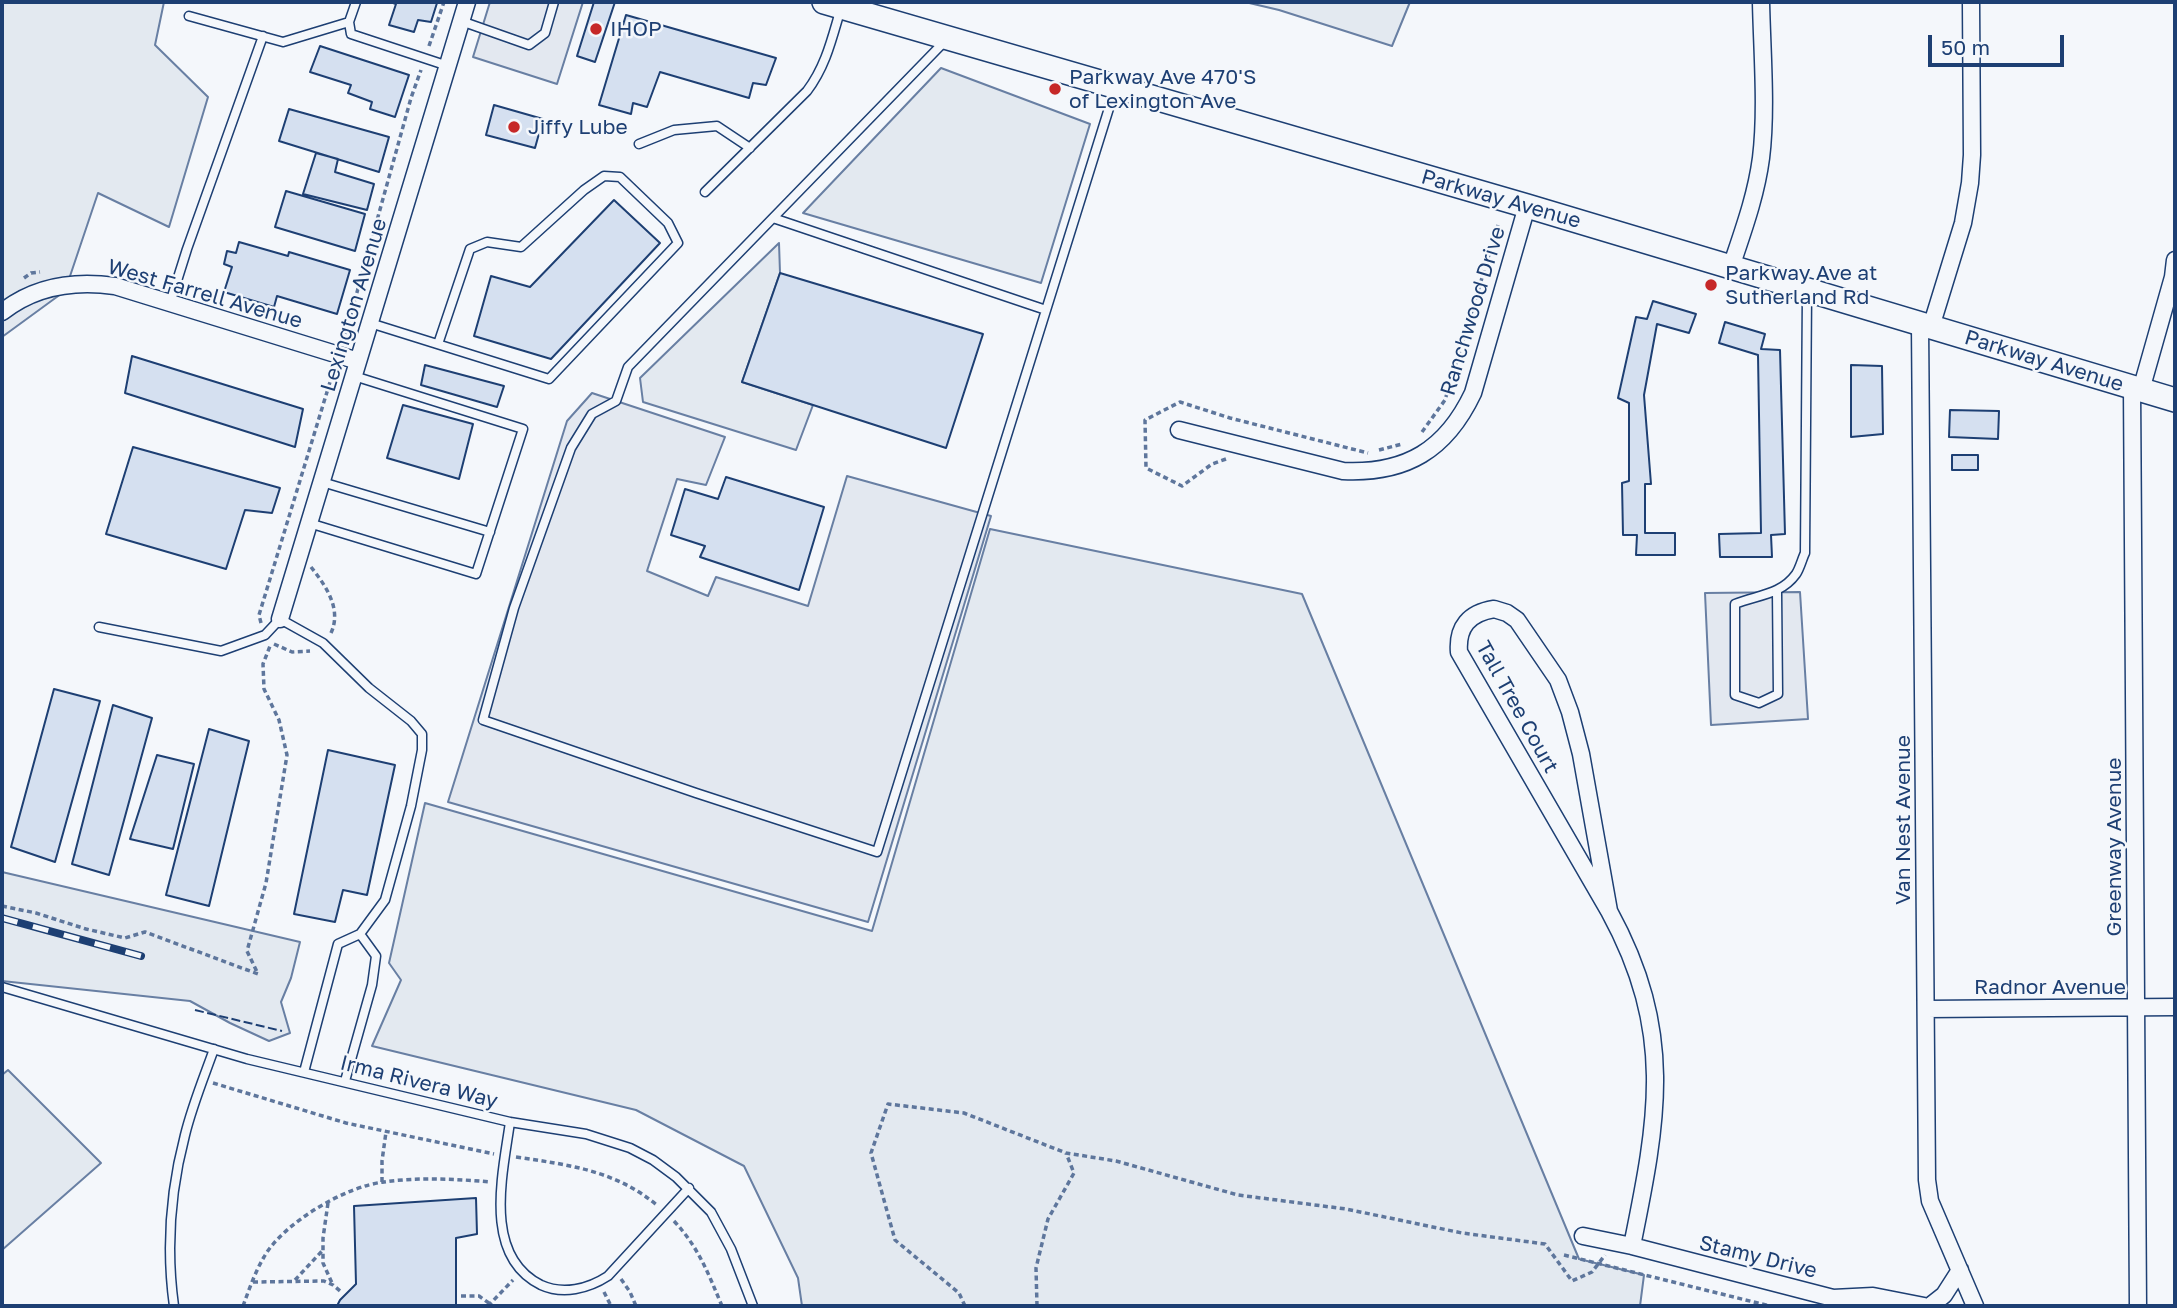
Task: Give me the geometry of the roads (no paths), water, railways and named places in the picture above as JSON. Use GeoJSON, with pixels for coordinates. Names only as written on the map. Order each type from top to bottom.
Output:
{"type":"FeatureCollection","features":[{"type":"Feature","properties":{"kind":"main road","name":"Parkway Avenue"},"geometry":{"type":"LineString","coordinates":[[836,3],[2175,400]]}},
{"type":"Feature","properties":{"kind":"street","name":"Lexington Avenue"},"geometry":{"type":"LineString","coordinates":[[280,619],[467,2]]}},
{"type":"Feature","properties":{"kind":"street"},"geometry":{"type":"LineString","coordinates":[[1731,267],[1752,202],[1761,159],[1761,2]]}},
{"type":"Feature","properties":{"kind":"street","name":"Van Nest Avenue"},"geometry":{"type":"LineString","coordinates":[[1971,2],[1970,183],[1963,223],[1925,325],[1926,1009],[1928,1193],[1975,1306]]}},
{"type":"Feature","properties":{"kind":"street","name":"Ranchwood Drive"},"geometry":{"type":"LineString","coordinates":[[1180,430],[1343,471],[1389,469],[1410,461],[1433,447],[1451,430],[1473,393],[1527,206]]}},
{"type":"Feature","properties":{"kind":"street","name":"Greenway Avenue"},"geometry":{"type":"LineString","coordinates":[[2137,1306],[2137,389],[2173,277],[2175,260]]}},
{"type":"Feature","properties":{"kind":"street","name":"West Farrell Avenue"},"geometry":{"type":"LineString","coordinates":[[2,312],[36,292],[63,284],[91,282],[115,286],[170,303],[356,368]]}},
{"type":"Feature","properties":{"kind":"street","name":"Tall Tree Court"},"geometry":{"type":"LineString","coordinates":[[1609,911],[1581,754],[1558,680],[1517,620],[1507,613],[1483,611],[1470,617],[1462,628],[1458,639],[1459,652],[1609,911],[1636,968],[1646,1000],[1656,1078],[1650,1161],[1632,1246]]}},
{"type":"Feature","properties":{"kind":"street","name":"Radnor Avenue"},"geometry":{"type":"LineString","coordinates":[[1926,1009],[2175,1007]]}},
{"type":"Feature","properties":{"kind":"street","name":"Stamy Drive"},"geometry":{"type":"LineString","coordinates":[[1583,1236],[1833,1298],[1873,1296],[1924,1306]]}},
{"type":"Feature","properties":{"kind":"street"},"geometry":{"type":"LineString","coordinates":[[1930,1306],[1944,1295],[1960,1270]]}},
{"type":"Feature","properties":{"kind":"street"},"geometry":{"type":"LineString","coordinates":[[1833,1298],[1849,1306]]}},
{"type":"Feature","properties":{"kind":"lane"},"geometry":{"type":"LineString","coordinates":[[356,2],[349,22],[351,34],[448,66]]}},
{"type":"Feature","properties":{"kind":"lane"},"geometry":{"type":"LineString","coordinates":[[461,21],[529,45],[545,33],[554,2]]}},
{"type":"Feature","properties":{"kind":"lane"},"geometry":{"type":"LineString","coordinates":[[705,192],[819,76],[829,49],[836,3]]}},
{"type":"Feature","properties":{"kind":"lane"},"geometry":{"type":"LineString","coordinates":[[189,16],[283,42],[349,22]]}},
{"type":"Feature","properties":{"kind":"lane"},"geometry":{"type":"LineString","coordinates":[[170,303],[263,36]]}},
{"type":"Feature","properties":{"kind":"lane"},"geometry":{"type":"LineString","coordinates":[[948,38],[628,367],[616,401],[592,414],[571,448],[514,608],[483,720],[877,852],[1116,86]]}},
{"type":"Feature","properties":{"kind":"lane"},"geometry":{"type":"LineString","coordinates":[[639,144],[674,130],[717,125],[750,148]]}},
{"type":"Feature","properties":{"kind":"lane"},"geometry":{"type":"LineString","coordinates":[[370,323],[549,379],[678,243],[668,223],[620,177],[604,176],[584,190],[521,247],[486,242],[470,249],[438,344]]}},
{"type":"Feature","properties":{"kind":"lane"},"geometry":{"type":"LineString","coordinates":[[773,218],[1046,310]]}},
{"type":"Feature","properties":{"kind":"lane"},"geometry":{"type":"LineString","coordinates":[[1777,592],[1778,694],[1759,703],[1735,695],[1735,604],[1754,596],[1777,592],[1796,574],[1805,553],[1807,290]]}},
{"type":"Feature","properties":{"kind":"lane"},"geometry":{"type":"LineString","coordinates":[[309,523],[476,574],[523,429],[356,368]]}},
{"type":"Feature","properties":{"kind":"lane"},"geometry":{"type":"LineString","coordinates":[[321,482],[490,532]]}},
{"type":"Feature","properties":{"kind":"lane"},"geometry":{"type":"LineString","coordinates":[[99,627],[221,651],[265,635],[280,619],[323,643],[369,688],[411,721],[422,734],[422,750],[411,806],[385,900],[360,934],[338,944],[304,1072]]}},
{"type":"Feature","properties":{"kind":"lane"},"geometry":{"type":"LineString","coordinates":[[345,1081],[372,985],[376,956],[360,934]]}},
{"type":"Feature","properties":{"kind":"lane","name":"Irma Rivera Way"},"geometry":{"type":"LineString","coordinates":[[2,987],[214,1049],[510,1122],[586,1134],[630,1148],[653,1160],[689,1188],[711,1212],[731,1249],[753,1306]]}},
{"type":"Feature","properties":{"kind":"lane"},"geometry":{"type":"LineString","coordinates":[[174,1306],[169,1233],[174,1185],[185,1134],[214,1049]]}},
{"type":"Feature","properties":{"kind":"lane"},"geometry":{"type":"LineString","coordinates":[[510,1122],[499,1208],[506,1241],[516,1265],[531,1280],[549,1289],[573,1290],[594,1285],[613,1269],[689,1188]]}},
{"type":"Feature","properties":{"kind":"railway"},"geometry":{"type":"LineString","coordinates":[[2,918],[141,956]]}},
{"type":"Feature","properties":{"kind":"place","name":"IHOP"},"geometry":{"type":"Point","coordinates":[596,29]}},
{"type":"Feature","properties":{"kind":"place","name":"Parkway Ave 470'S of Lexington Ave"},"geometry":{"type":"Point","coordinates":[1055,89]}},
{"type":"Feature","properties":{"kind":"place","name":"Jiffy Lube"},"geometry":{"type":"Point","coordinates":[514,127]}},
{"type":"Feature","properties":{"kind":"place","name":"Parkway Ave at Sutherland Rd"},"geometry":{"type":"Point","coordinates":[1711,285]}}]}
